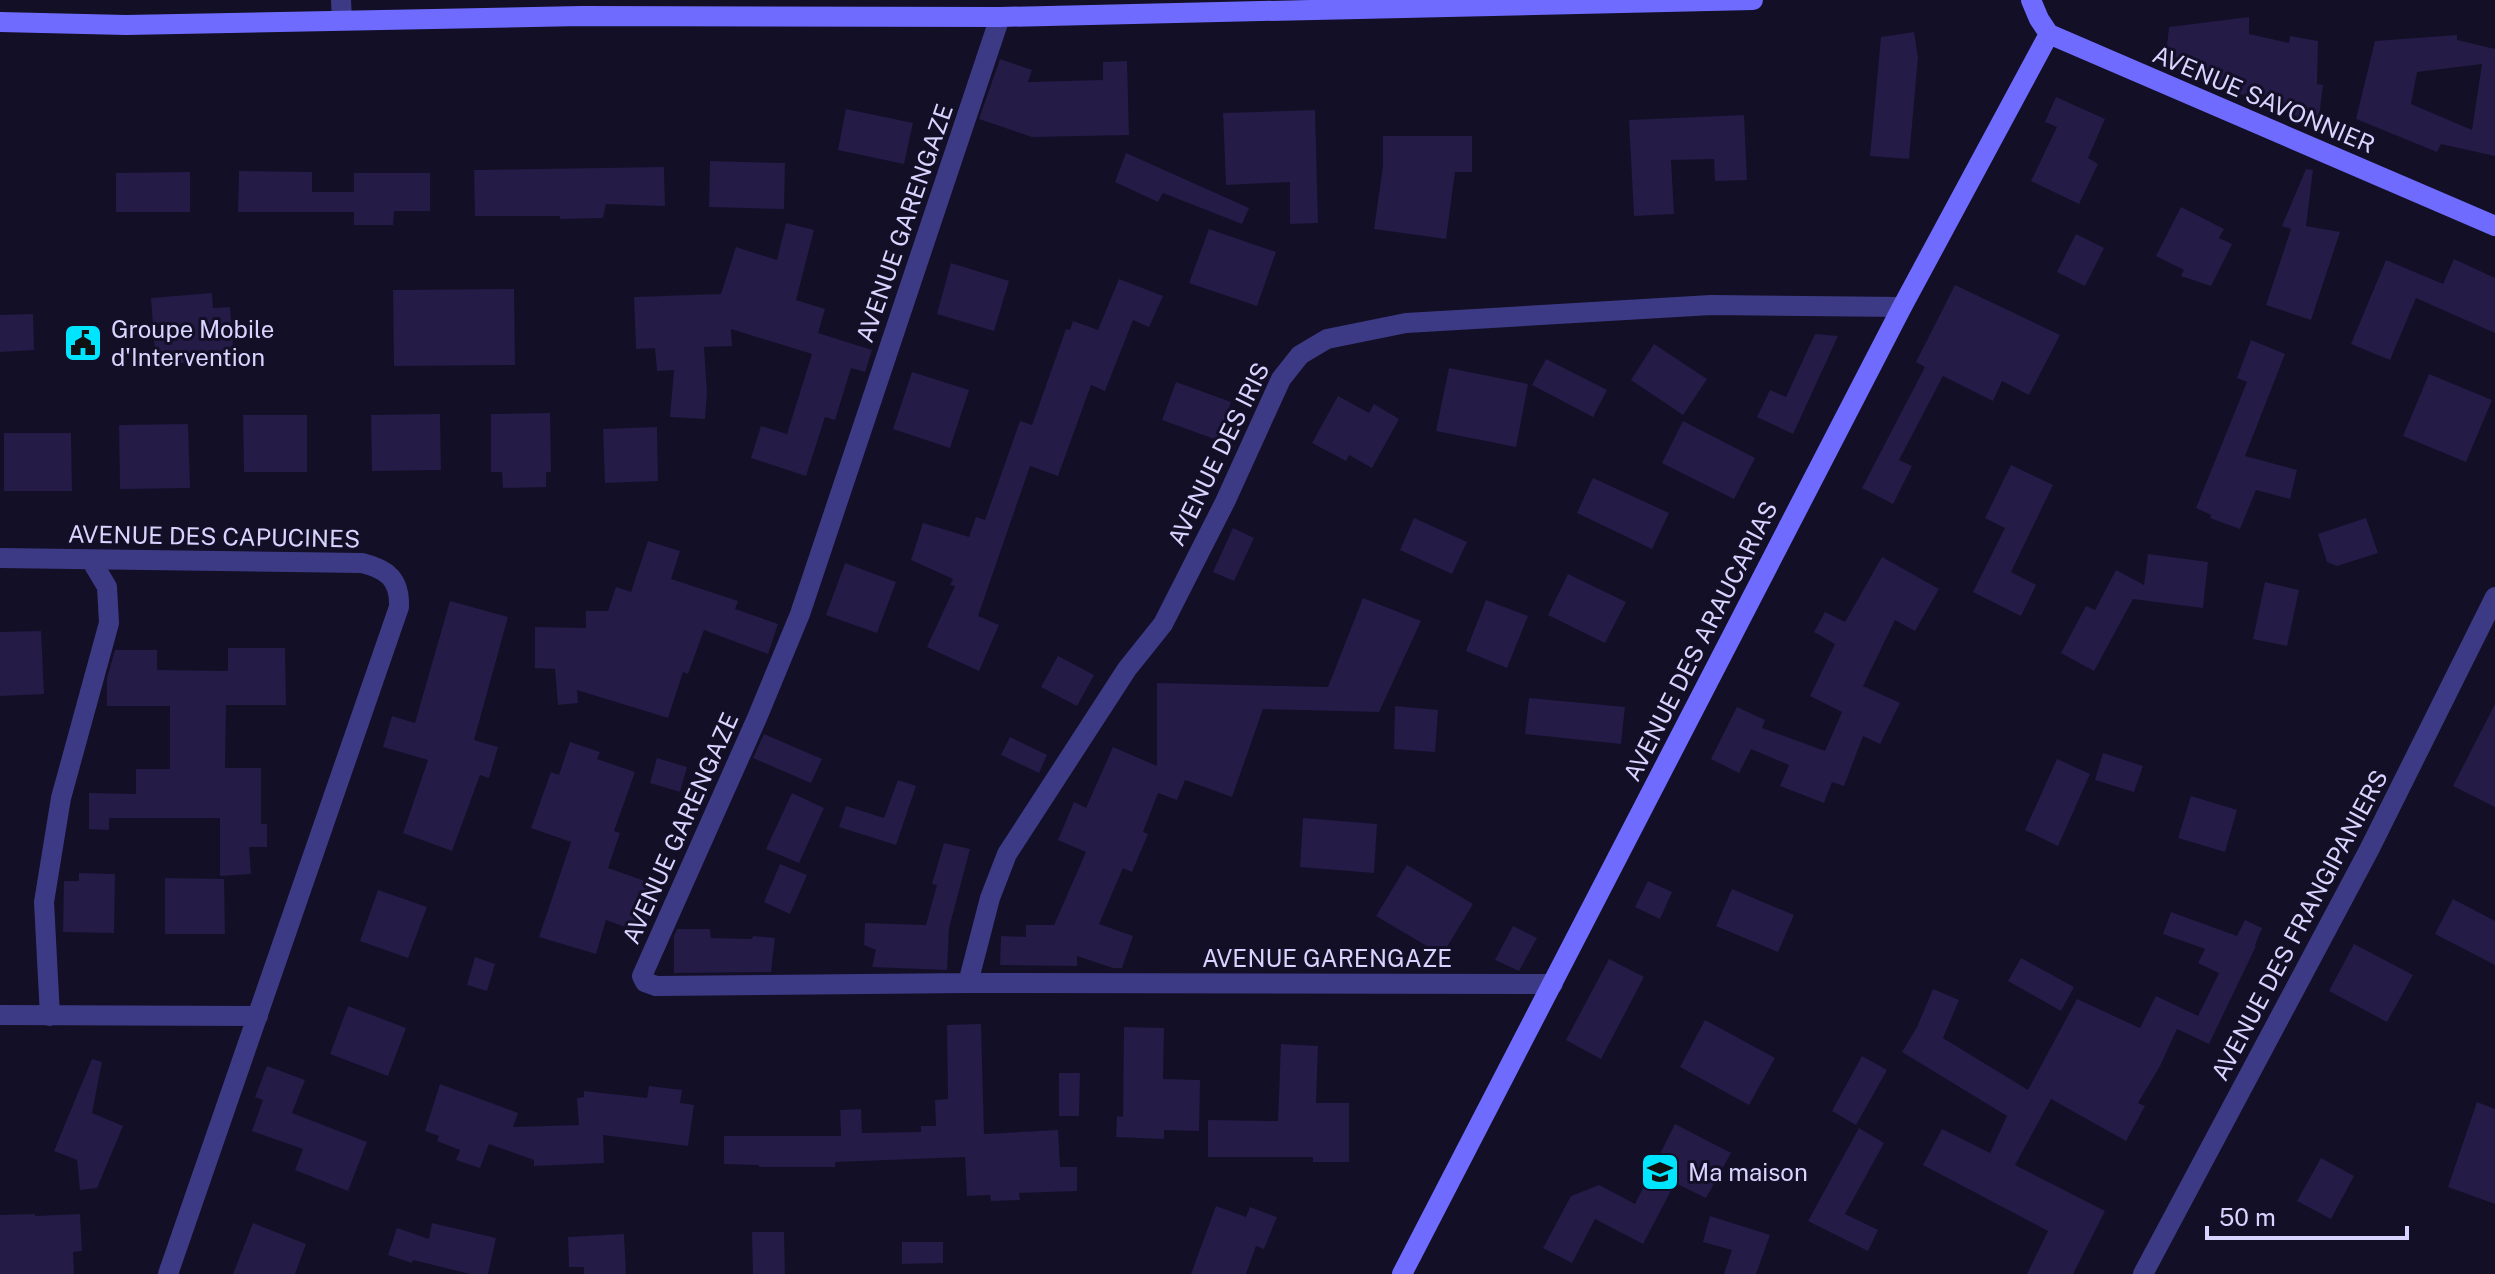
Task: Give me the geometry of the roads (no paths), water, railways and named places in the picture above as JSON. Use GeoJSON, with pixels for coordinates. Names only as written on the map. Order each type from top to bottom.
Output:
{"type":"FeatureCollection","features":[{"type":"Feature","properties":{"kind":"street"},"geometry":{"type":"LineString","coordinates":[[0,22],[126,25],[341,10],[774,7],[1000,17],[1753,0]]}},
{"type":"Feature","properties":{"kind":"street"},"geometry":{"type":"LineString","coordinates":[[2031,0],[2049,34]]}},
{"type":"Feature","properties":{"kind":"street","name":"AVENUE GARENGAZE"},"geometry":{"type":"LineString","coordinates":[[1000,17],[800,614],[642,976],[645,982],[656,986],[1553,984]]}},
{"type":"Feature","properties":{"kind":"street","name":"AVENUE SAVONNIER"},"geometry":{"type":"LineString","coordinates":[[2049,34],[2495,226]]}},
{"type":"Feature","properties":{"kind":"street","name":"AVENUE DES ARAUCARIAS"},"geometry":{"type":"LineString","coordinates":[[1402,1274],[1902,307],[2049,34]]}},
{"type":"Feature","properties":{"kind":"street","name":"AVENUE DES IRIS"},"geometry":{"type":"LineString","coordinates":[[968,983],[990,898],[1007,854],[1127,669],[1170,612],[1281,379],[1300,355],[1327,339],[1406,323],[1711,305],[1902,307]]}},
{"type":"Feature","properties":{"kind":"street","name":"AVENUE DES CAPUCINES"},"geometry":{"type":"LineString","coordinates":[[0,558],[362,563],[379,567],[394,578],[399,607],[258,1016]]}},
{"type":"Feature","properties":{"kind":"street"},"geometry":{"type":"LineString","coordinates":[[50,1016],[44,902],[61,798],[109,623],[107,587],[91,560]]}},
{"type":"Feature","properties":{"kind":"street","name":"AVENUE DES FRANGIPANIERS"},"geometry":{"type":"LineString","coordinates":[[2143,1274],[2369,850],[2495,597]]}},
{"type":"Feature","properties":{"kind":"street"},"geometry":{"type":"LineString","coordinates":[[0,1015],[258,1016],[168,1274]]}},
{"type":"Feature","properties":{"kind":"place","name":"Groupe Mobile d'Intervention"},"geometry":{"type":"Point","coordinates":[83,343]}},
{"type":"Feature","properties":{"kind":"place","name":"Ma maison"},"geometry":{"type":"Point","coordinates":[1660,1172]}}]}
